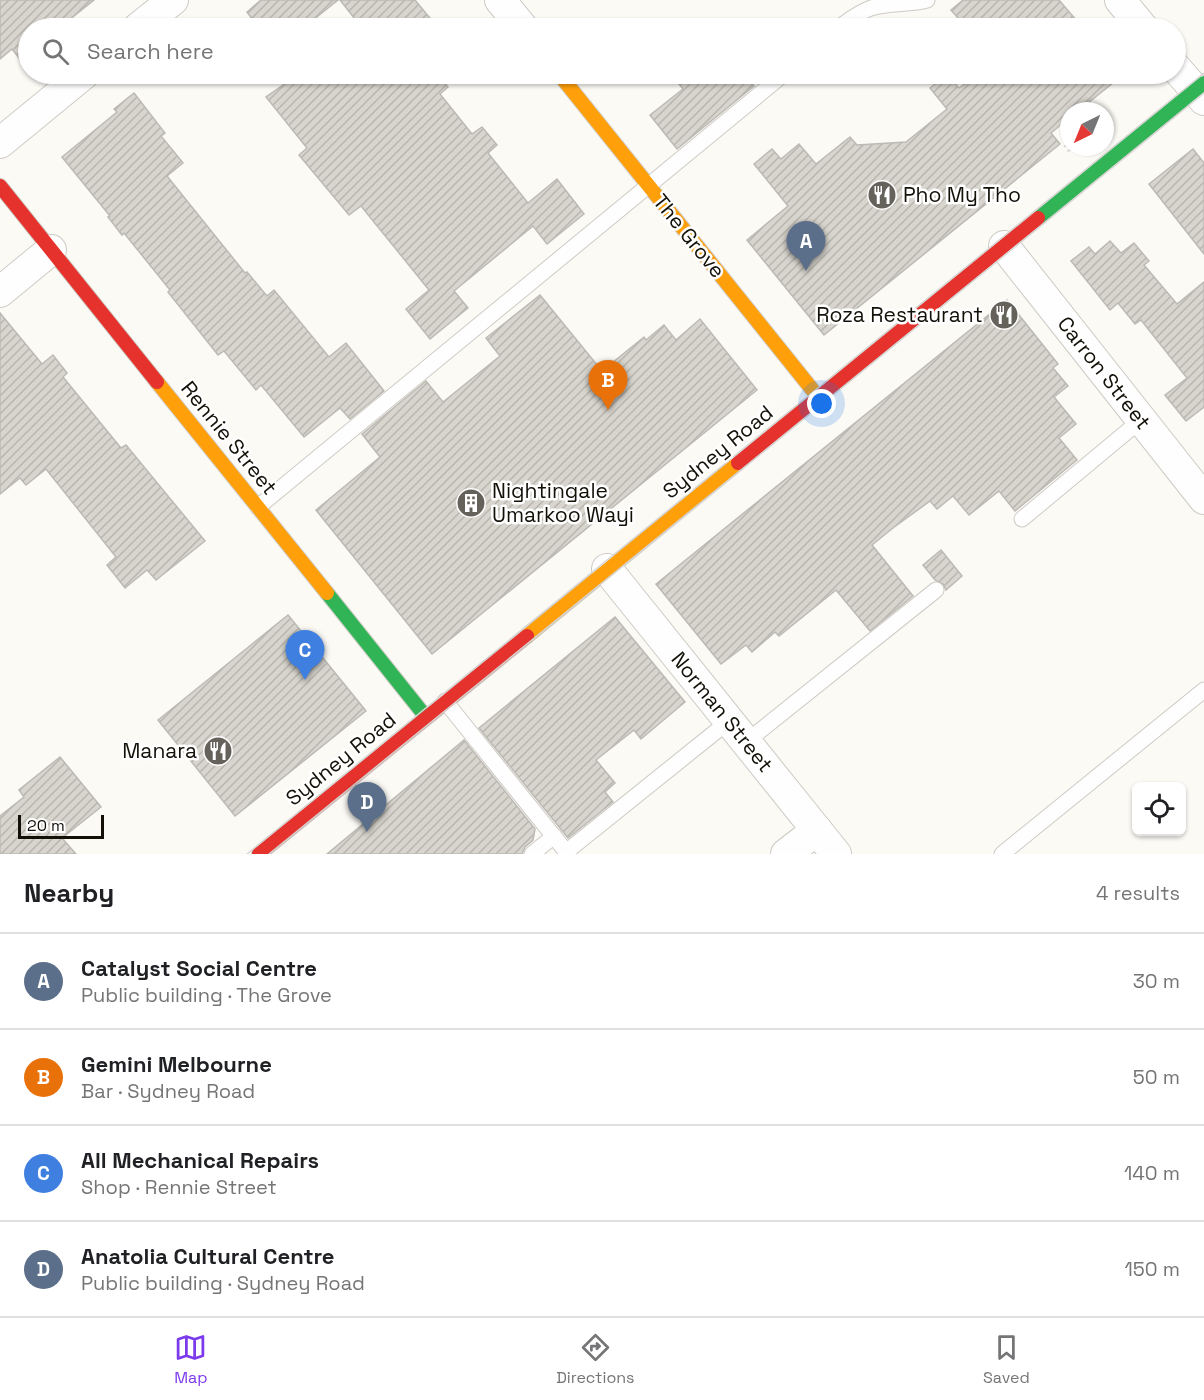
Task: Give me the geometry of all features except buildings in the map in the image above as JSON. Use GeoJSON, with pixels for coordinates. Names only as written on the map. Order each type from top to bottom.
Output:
{"type":"FeatureCollection","features":[{"type":"Feature","properties":{"kind":"main road","name":"The Grove"},"geometry":{"type":"LineString","coordinates":[[567,84],[819,398]]}},
{"type":"Feature","properties":{"kind":"main road","name":"Sydney Road"},"geometry":{"type":"LineString","coordinates":[[259,854],[1004,246],[1201,91]]}},
{"type":"Feature","properties":{"kind":"main road","name":"Rennie Street"},"geometry":{"type":"LineString","coordinates":[[0,186],[426,717]]}},
{"type":"Feature","properties":{"kind":"street"},"geometry":{"type":"LineString","coordinates":[[150,18],[173,0]]}},
{"type":"Feature","properties":{"kind":"street"},"geometry":{"type":"LineString","coordinates":[[500,0],[515,18]]}},
{"type":"Feature","properties":{"kind":"street"},"geometry":{"type":"LineString","coordinates":[[1120,0],[1135,18]]}},
{"type":"Feature","properties":{"kind":"street"},"geometry":{"type":"LineString","coordinates":[[1186,77],[1201,91]]}},
{"type":"Feature","properties":{"kind":"street"},"geometry":{"type":"LineString","coordinates":[[0,143],[72,84]]}},
{"type":"Feature","properties":{"kind":"street","name":"Carron Street"},"geometry":{"type":"LineString","coordinates":[[1004,246],[1204,499]]}},
{"type":"Feature","properties":{"kind":"street"},"geometry":{"type":"LineString","coordinates":[[0,292],[51,250]]}},
{"type":"Feature","properties":{"kind":"street","name":"Norman Street"},"geometry":{"type":"LineString","coordinates":[[608,569],[836,854]]}},
{"type":"Feature","properties":{"kind":"street"},"geometry":{"type":"LineString","coordinates":[[786,854],[817,830]]}},
{"type":"Feature","properties":{"kind":"lane"},"geometry":{"type":"LineString","coordinates":[[852,18],[871,8],[915,4],[927,0]]}},
{"type":"Feature","properties":{"kind":"lane"},"geometry":{"type":"LineString","coordinates":[[258,507],[772,84]]}},
{"type":"Feature","properties":{"kind":"lane"},"geometry":{"type":"LineString","coordinates":[[1022,519],[1140,420]]}},
{"type":"Feature","properties":{"kind":"lane"},"geometry":{"type":"LineString","coordinates":[[445,701],[567,853],[936,590]]}},
{"type":"Feature","properties":{"kind":"lane"},"geometry":{"type":"LineString","coordinates":[[1002,854],[1204,690]]}},
{"type":"Feature","properties":{"kind":"lane"},"geometry":{"type":"LineString","coordinates":[[532,854],[554,836]]}},
{"type":"Feature","properties":{"kind":"tram line"},"geometry":{"type":"LineString","coordinates":[[247,854],[1204,73]]}},
{"type":"Feature","properties":{"kind":"tram line"},"geometry":{"type":"LineString","coordinates":[[269,854],[1204,93]]}},
{"type":"Feature","properties":{"kind":"traffic: fast"},"geometry":{"type":"LineString","coordinates":[[1038,218],[1204,83]]}},
{"type":"Feature","properties":{"kind":"traffic: fast"},"geometry":{"type":"LineString","coordinates":[[327,593],[426,717]]}},
{"type":"Feature","properties":{"kind":"traffic: slow"},"geometry":{"type":"LineString","coordinates":[[567,84],[819,398]]}},
{"type":"Feature","properties":{"kind":"traffic: slow"},"geometry":{"type":"LineString","coordinates":[[157,382],[327,593]]}},
{"type":"Feature","properties":{"kind":"traffic: slow"},"geometry":{"type":"LineString","coordinates":[[527,636],[738,463]]}},
{"type":"Feature","properties":{"kind":"traffic: jam"},"geometry":{"type":"LineString","coordinates":[[0,186],[157,382]]}},
{"type":"Feature","properties":{"kind":"traffic: jam"},"geometry":{"type":"LineString","coordinates":[[738,463],[1038,218]]}},
{"type":"Feature","properties":{"kind":"traffic: jam"},"geometry":{"type":"LineString","coordinates":[[259,854],[527,636]]}},
{"type":"Feature","properties":{"kind":"place","name":"Pho My Tho"},"geometry":{"type":"Point","coordinates":[882,195]}},
{"type":"Feature","properties":{"kind":"place","name":"Catalyst Social Centre"},"geometry":{"type":"Point","coordinates":[806,271]}},
{"type":"Feature","properties":{"kind":"place","name":"Roza Restaurant"},"geometry":{"type":"Point","coordinates":[1004,315]}},
{"type":"Feature","properties":{"kind":"place","name":"Gemini Melbourne"},"geometry":{"type":"Point","coordinates":[608,410]}},
{"type":"Feature","properties":{"kind":"place","name":"Nightingale Umarkoo Wayi"},"geometry":{"type":"Point","coordinates":[471,503]}},
{"type":"Feature","properties":{"kind":"place","name":"All Mechanical Repairs"},"geometry":{"type":"Point","coordinates":[305,680]}},
{"type":"Feature","properties":{"kind":"place","name":"Manara"},"geometry":{"type":"Point","coordinates":[218,751]}},
{"type":"Feature","properties":{"kind":"place","name":"Anatolia Cultural Centre"},"geometry":{"type":"Point","coordinates":[367,832]}}]}
